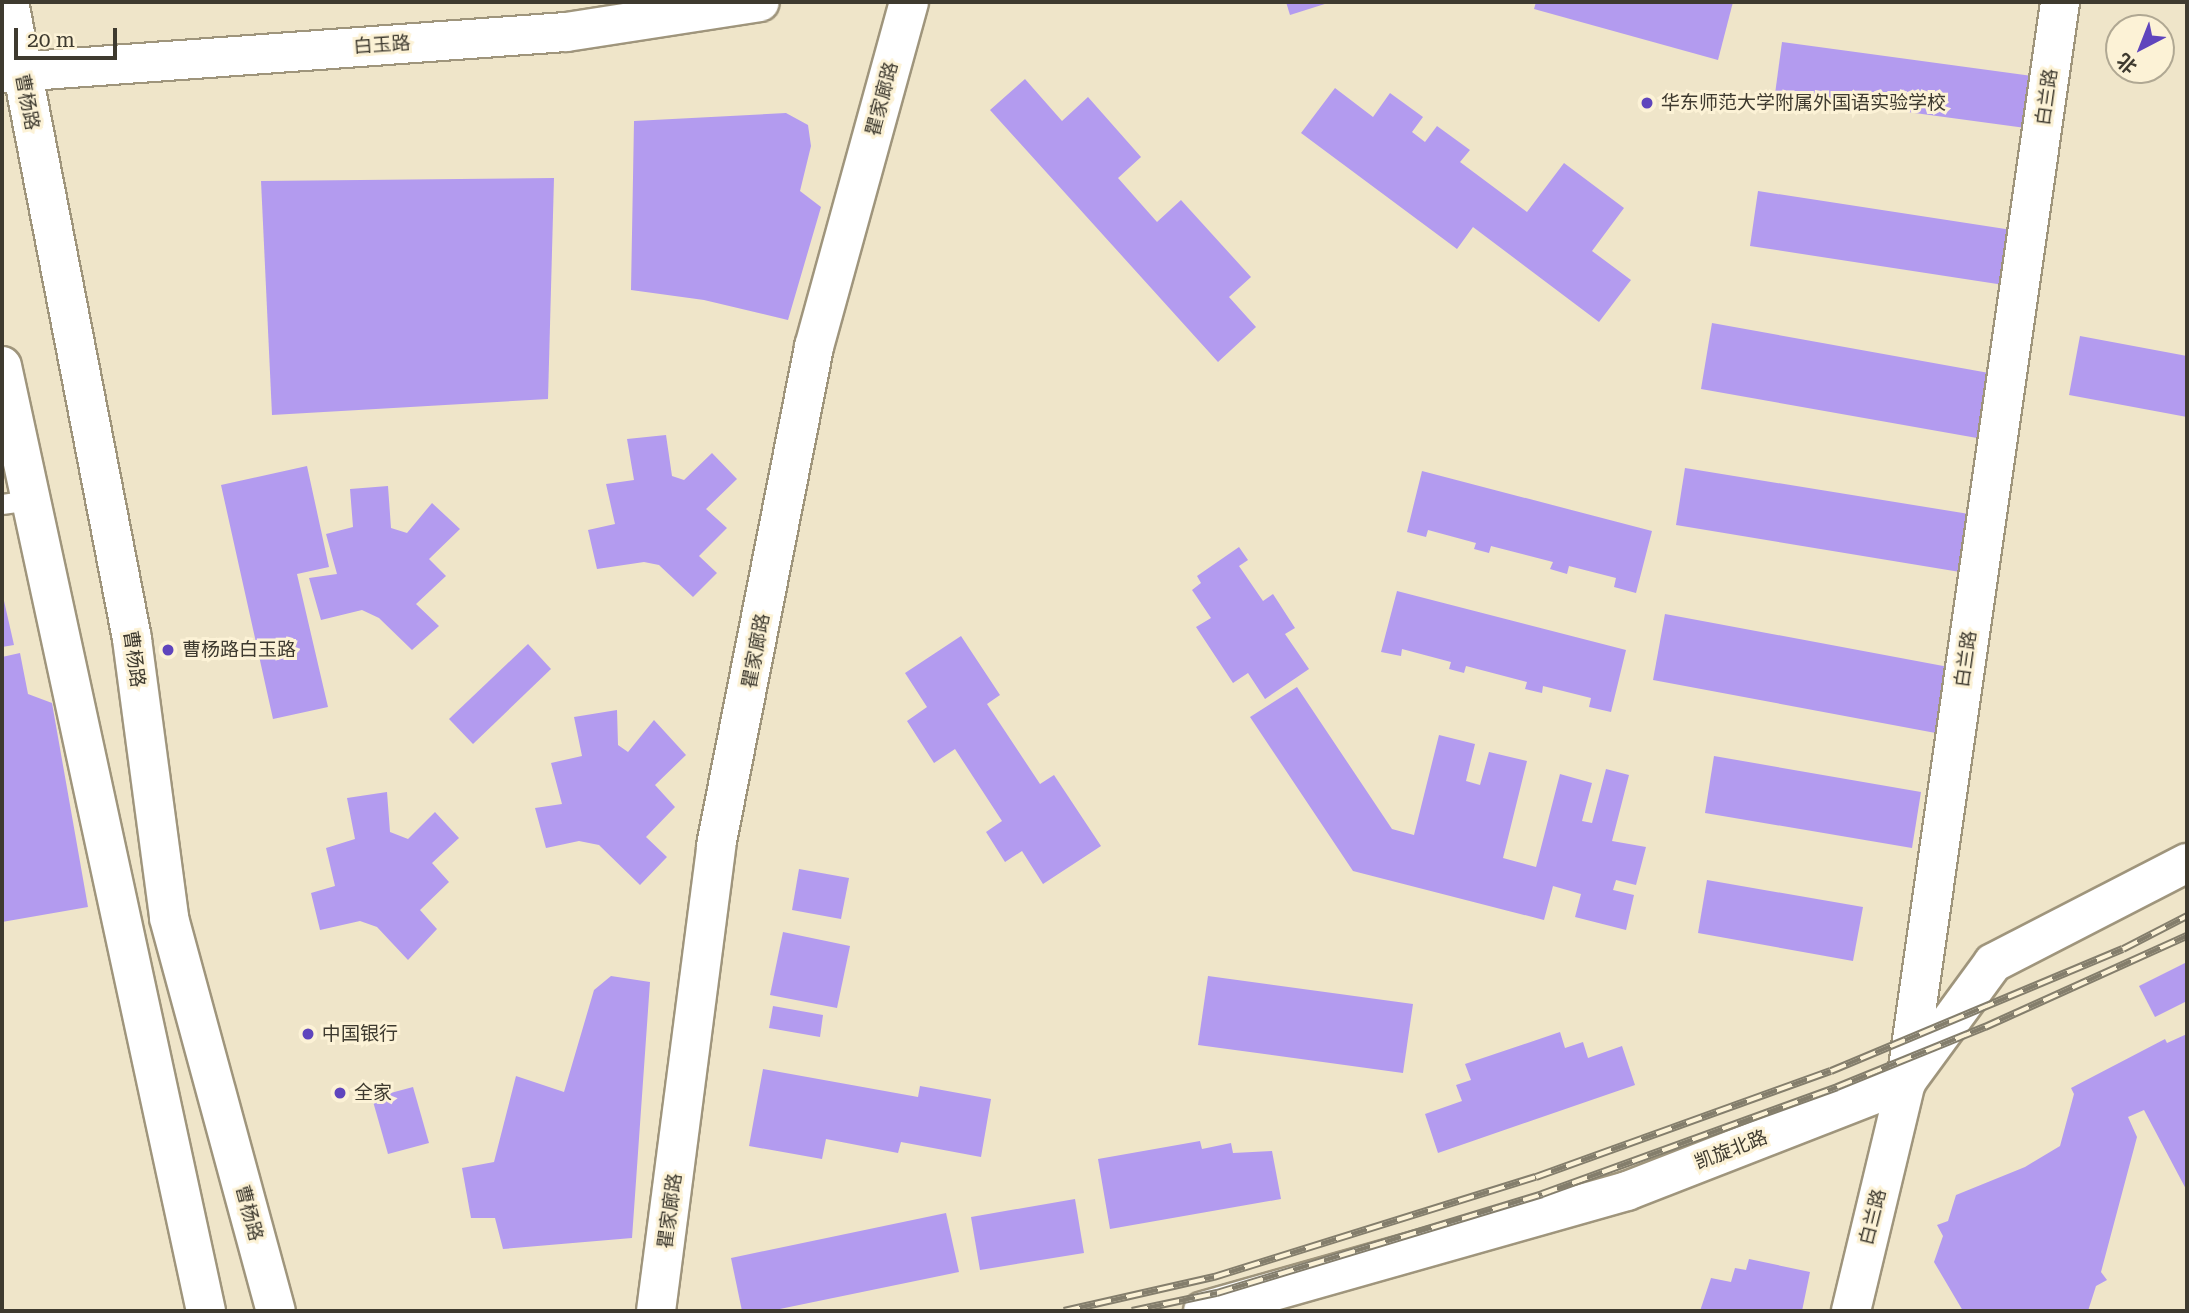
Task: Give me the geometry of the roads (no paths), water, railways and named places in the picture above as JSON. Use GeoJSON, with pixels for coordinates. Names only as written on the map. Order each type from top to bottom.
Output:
{"type":"FeatureCollection","features":[{"type":"Feature","properties":{"kind":"street","name":"曹杨路"},"geometry":{"type":"LineString","coordinates":[[9,2],[11,73],[132,639],[169,918],[276,1311]]}},
{"type":"Feature","properties":{"kind":"street","name":"白玉路"},"geometry":{"type":"LineString","coordinates":[[11,73],[566,32],[760,2]]}},
{"type":"Feature","properties":{"kind":"street","name":"瞿家廊路"},"geometry":{"type":"LineString","coordinates":[[656,1311],[716,846],[814,347],[909,2]]}},
{"type":"Feature","properties":{"kind":"street","name":"白兰路"},"geometry":{"type":"LineString","coordinates":[[1851,1311],[1906,1082],[2060,2]]}},
{"type":"Feature","properties":{"kind":"street"},"geometry":{"type":"LineString","coordinates":[[2,366],[16,502],[206,1311]]}},
{"type":"Feature","properties":{"kind":"street"},"geometry":{"type":"LineString","coordinates":[[1906,1082],[1993,963],[2187,863]]}},
{"type":"Feature","properties":{"kind":"street","name":"凯旋北路"},"geometry":{"type":"LineString","coordinates":[[1203,1311],[1627,1191],[1906,1082]]}},
{"type":"Feature","properties":{"kind":"railway"},"geometry":{"type":"LineString","coordinates":[[1064,1311],[1214,1277],[1536,1177],[1831,1071],[2123,949],[2187,916]]}},
{"type":"Feature","properties":{"kind":"railway"},"geometry":{"type":"LineString","coordinates":[[1132,1311],[1217,1293],[1542,1194],[1837,1087],[1985,1027],[2187,936]]}},
{"type":"Feature","properties":{"kind":"place","name":"华东师范大学附属外国语实验学校"},"geometry":{"type":"Point","coordinates":[1647,103]}},
{"type":"Feature","properties":{"kind":"place","name":"曹杨路白玉路"},"geometry":{"type":"Point","coordinates":[168,650]}},
{"type":"Feature","properties":{"kind":"place","name":"中国银行"},"geometry":{"type":"Point","coordinates":[308,1034]}},
{"type":"Feature","properties":{"kind":"place","name":"全家"},"geometry":{"type":"Point","coordinates":[340,1093]}}]}
